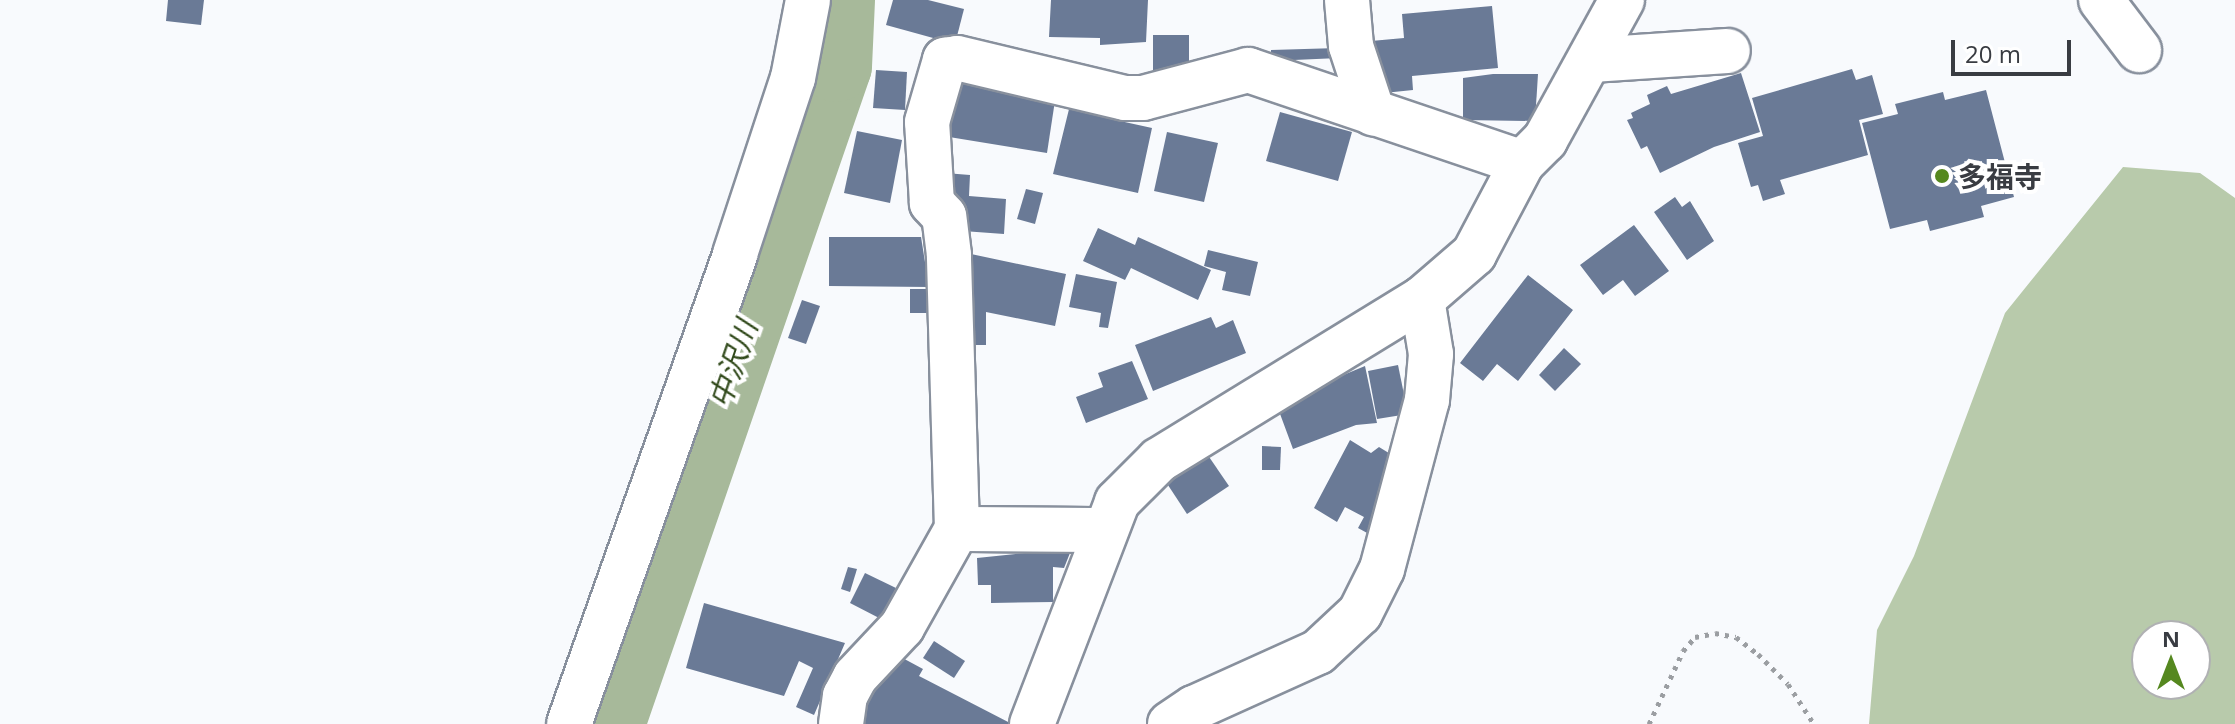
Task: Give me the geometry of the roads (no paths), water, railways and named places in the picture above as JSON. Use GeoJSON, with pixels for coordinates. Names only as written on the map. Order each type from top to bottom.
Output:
{"type":"FeatureCollection","features":[{"type":"Feature","properties":{"kind":"street"},"geometry":{"type":"LineString","coordinates":[[569,724],[735,254],[793,78],[808,0]]}},
{"type":"Feature","properties":{"kind":"street"},"geometry":{"type":"LineString","coordinates":[[1347,0],[1351,46],[1373,113]]}},
{"type":"Feature","properties":{"kind":"street"},"geometry":{"type":"LineString","coordinates":[[1032,724],[1103,530],[1117,502],[1159,460],[1422,299],[1474,254],[1522,163],[1545,140],[1622,0]]}},
{"type":"Feature","properties":{"kind":"street"},"geometry":{"type":"LineString","coordinates":[[2101,0],[2139,50]]}},
{"type":"Feature","properties":{"kind":"street"},"geometry":{"type":"LineString","coordinates":[[1591,60],[1728,51]]}},
{"type":"Feature","properties":{"kind":"street"},"geometry":{"type":"LineString","coordinates":[[841,724],[845,696],[855,677],[902,627],[957,529],[949,255],[944,216],[932,203],[927,122],[945,60],[957,58],[1125,98],[1143,98],[1248,70],[1522,163]]}},
{"type":"Feature","properties":{"kind":"street"},"geometry":{"type":"LineString","coordinates":[[1170,724],[1194,708],[1318,652],[1360,613],[1382,569],[1427,400],[1431,354],[1422,299]]}},
{"type":"Feature","properties":{"kind":"street"},"geometry":{"type":"LineString","coordinates":[[957,529],[1103,530]]}},
{"type":"Feature","properties":{"kind":"waterway","name":"中沢川"},"geometry":{"type":"LineString","coordinates":[[609,724],[836,66],[839,0]]}},
{"type":"Feature","properties":{"kind":"place","name":"多福寺"},"geometry":{"type":"Point","coordinates":[1942,176]}}]}
